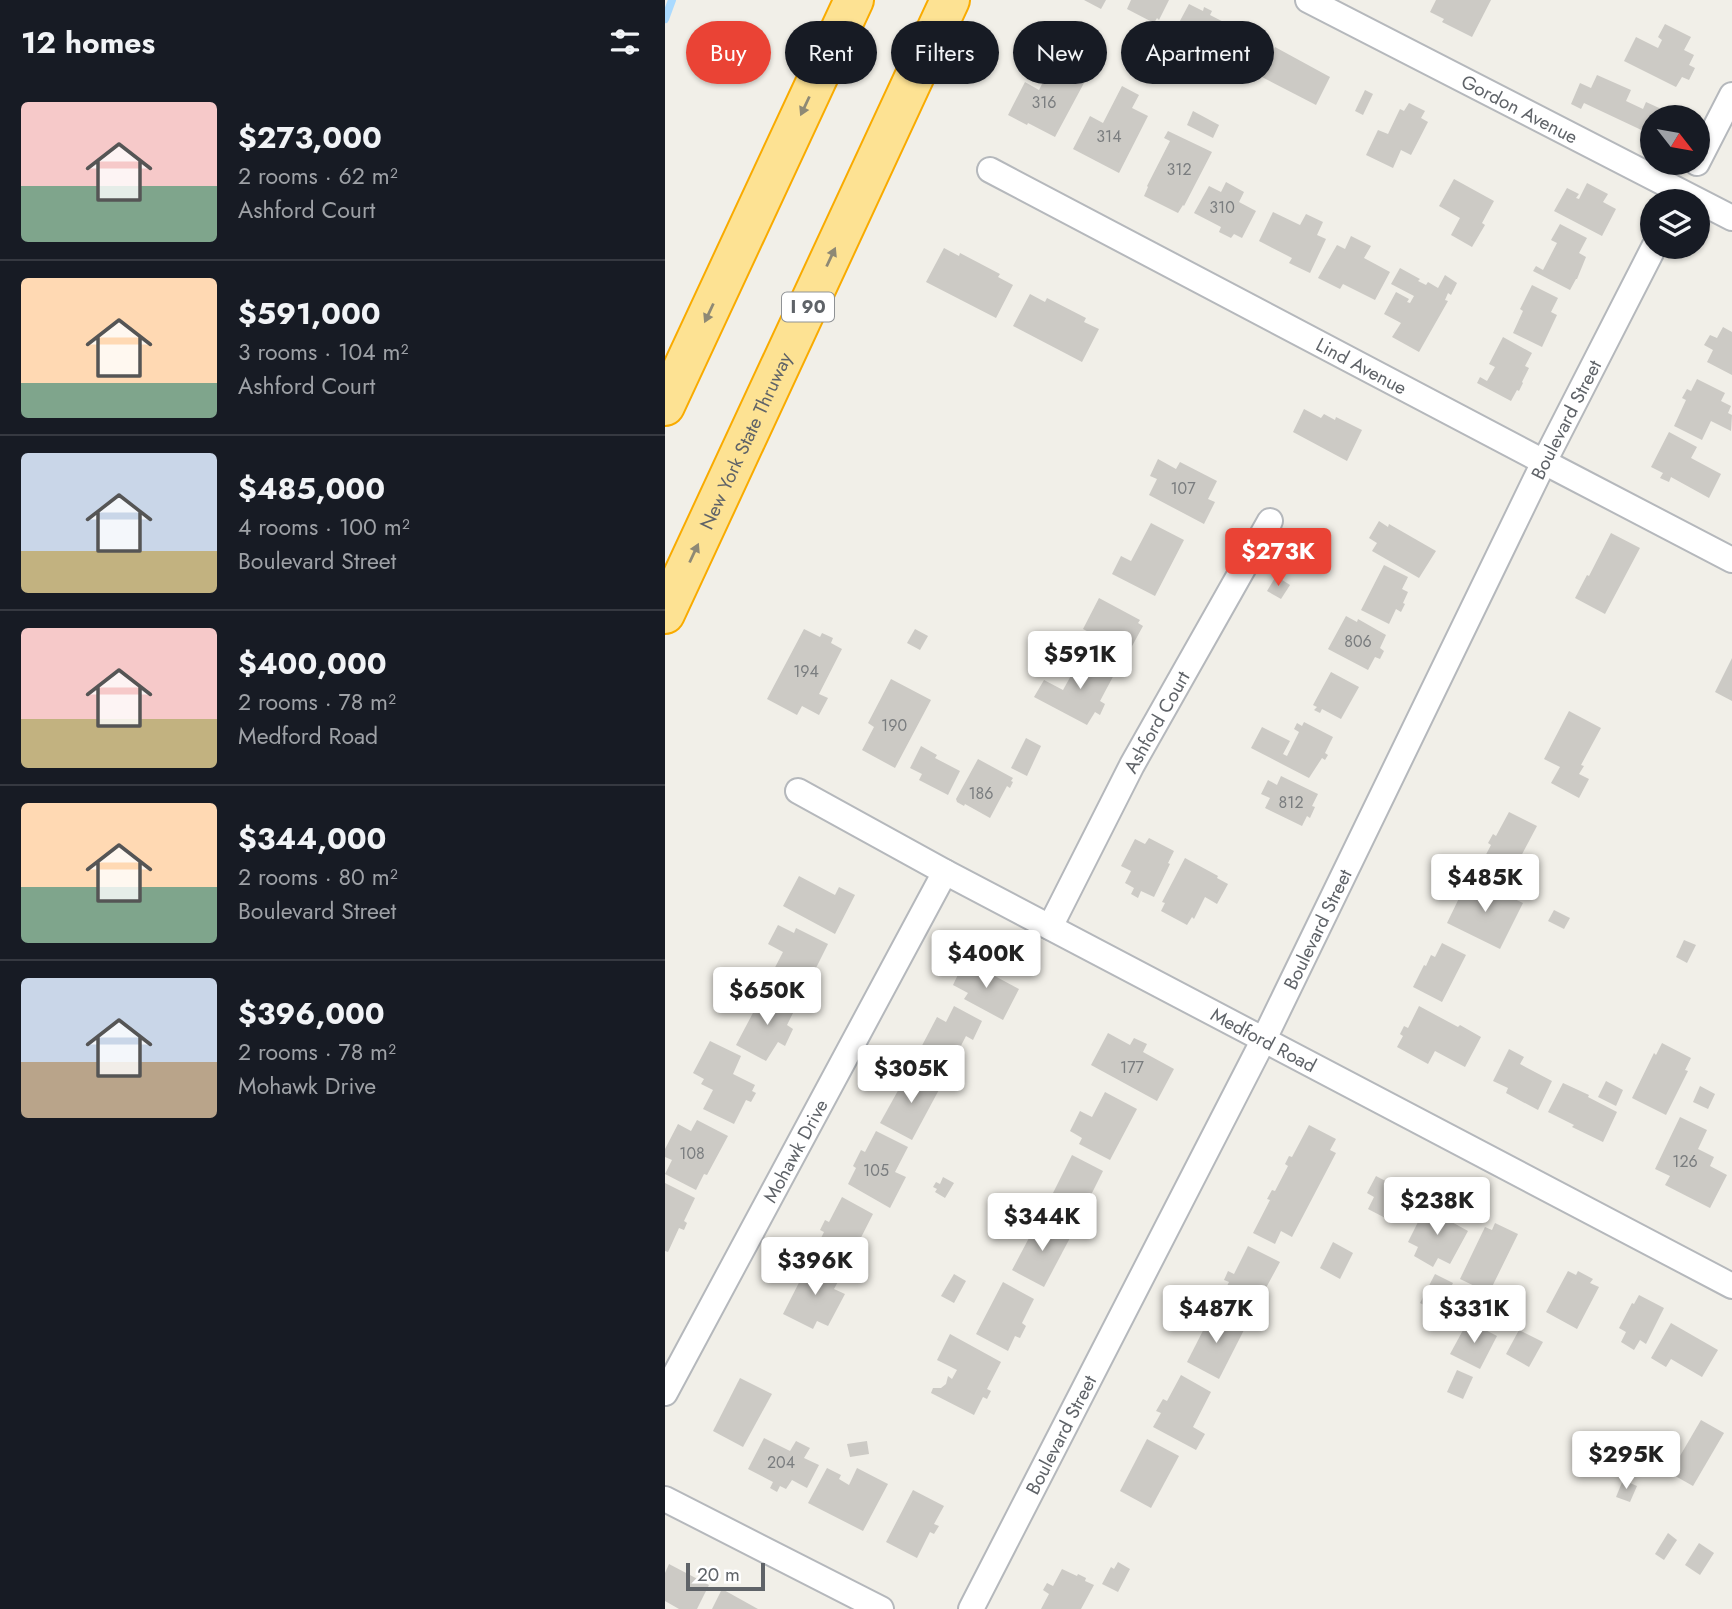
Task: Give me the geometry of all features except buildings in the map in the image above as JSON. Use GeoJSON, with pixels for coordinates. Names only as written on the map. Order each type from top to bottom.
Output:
{"type":"FeatureCollection","features":[{"type":"Feature","properties":{"kind":"highway"},"geometry":{"type":"LineString","coordinates":[[665,406],[854,0]]}},
{"type":"Feature","properties":{"kind":"highway","name":"New York State Thruway"},"geometry":{"type":"LineString","coordinates":[[665,614],[950,0]]}},
{"type":"Feature","properties":{"kind":"street","name":"Gordon Avenue"},"geometry":{"type":"LineString","coordinates":[[1308,0],[1665,189]]}},
{"type":"Feature","properties":{"kind":"street"},"geometry":{"type":"LineString","coordinates":[[1710,138],[1732,95]]}},
{"type":"Feature","properties":{"kind":"street","name":"Lind Avenue"},"geometry":{"type":"LineString","coordinates":[[990,170],[1732,559]]}},
{"type":"Feature","properties":{"kind":"street","name":"Gordon Avenue"},"geometry":{"type":"LineString","coordinates":[[1710,209],[1732,218]]}},
{"type":"Feature","properties":{"kind":"street","name":"Boulevard Street"},"geometry":{"type":"LineString","coordinates":[[971,1609],[1264,1039],[1543,462],[1648,259]]}},
{"type":"Feature","properties":{"kind":"street","name":"Ashford Court"},"geometry":{"type":"LineString","coordinates":[[1050,927],[1132,765],[1270,521]]}},
{"type":"Feature","properties":{"kind":"street","name":"Medford Road"},"geometry":{"type":"LineString","coordinates":[[798,791],[945,872],[1732,1286]]}},
{"type":"Feature","properties":{"kind":"street","name":"Mohawk Drive"},"geometry":{"type":"LineString","coordinates":[[665,1393],[945,872]]}},
{"type":"Feature","properties":{"kind":"street"},"geometry":{"type":"LineString","coordinates":[[665,1499],[881,1609]]}},
{"type":"Feature","properties":{"kind":"waterway"},"geometry":{"type":"LineString","coordinates":[[665,19],[672,0]]}}]}
